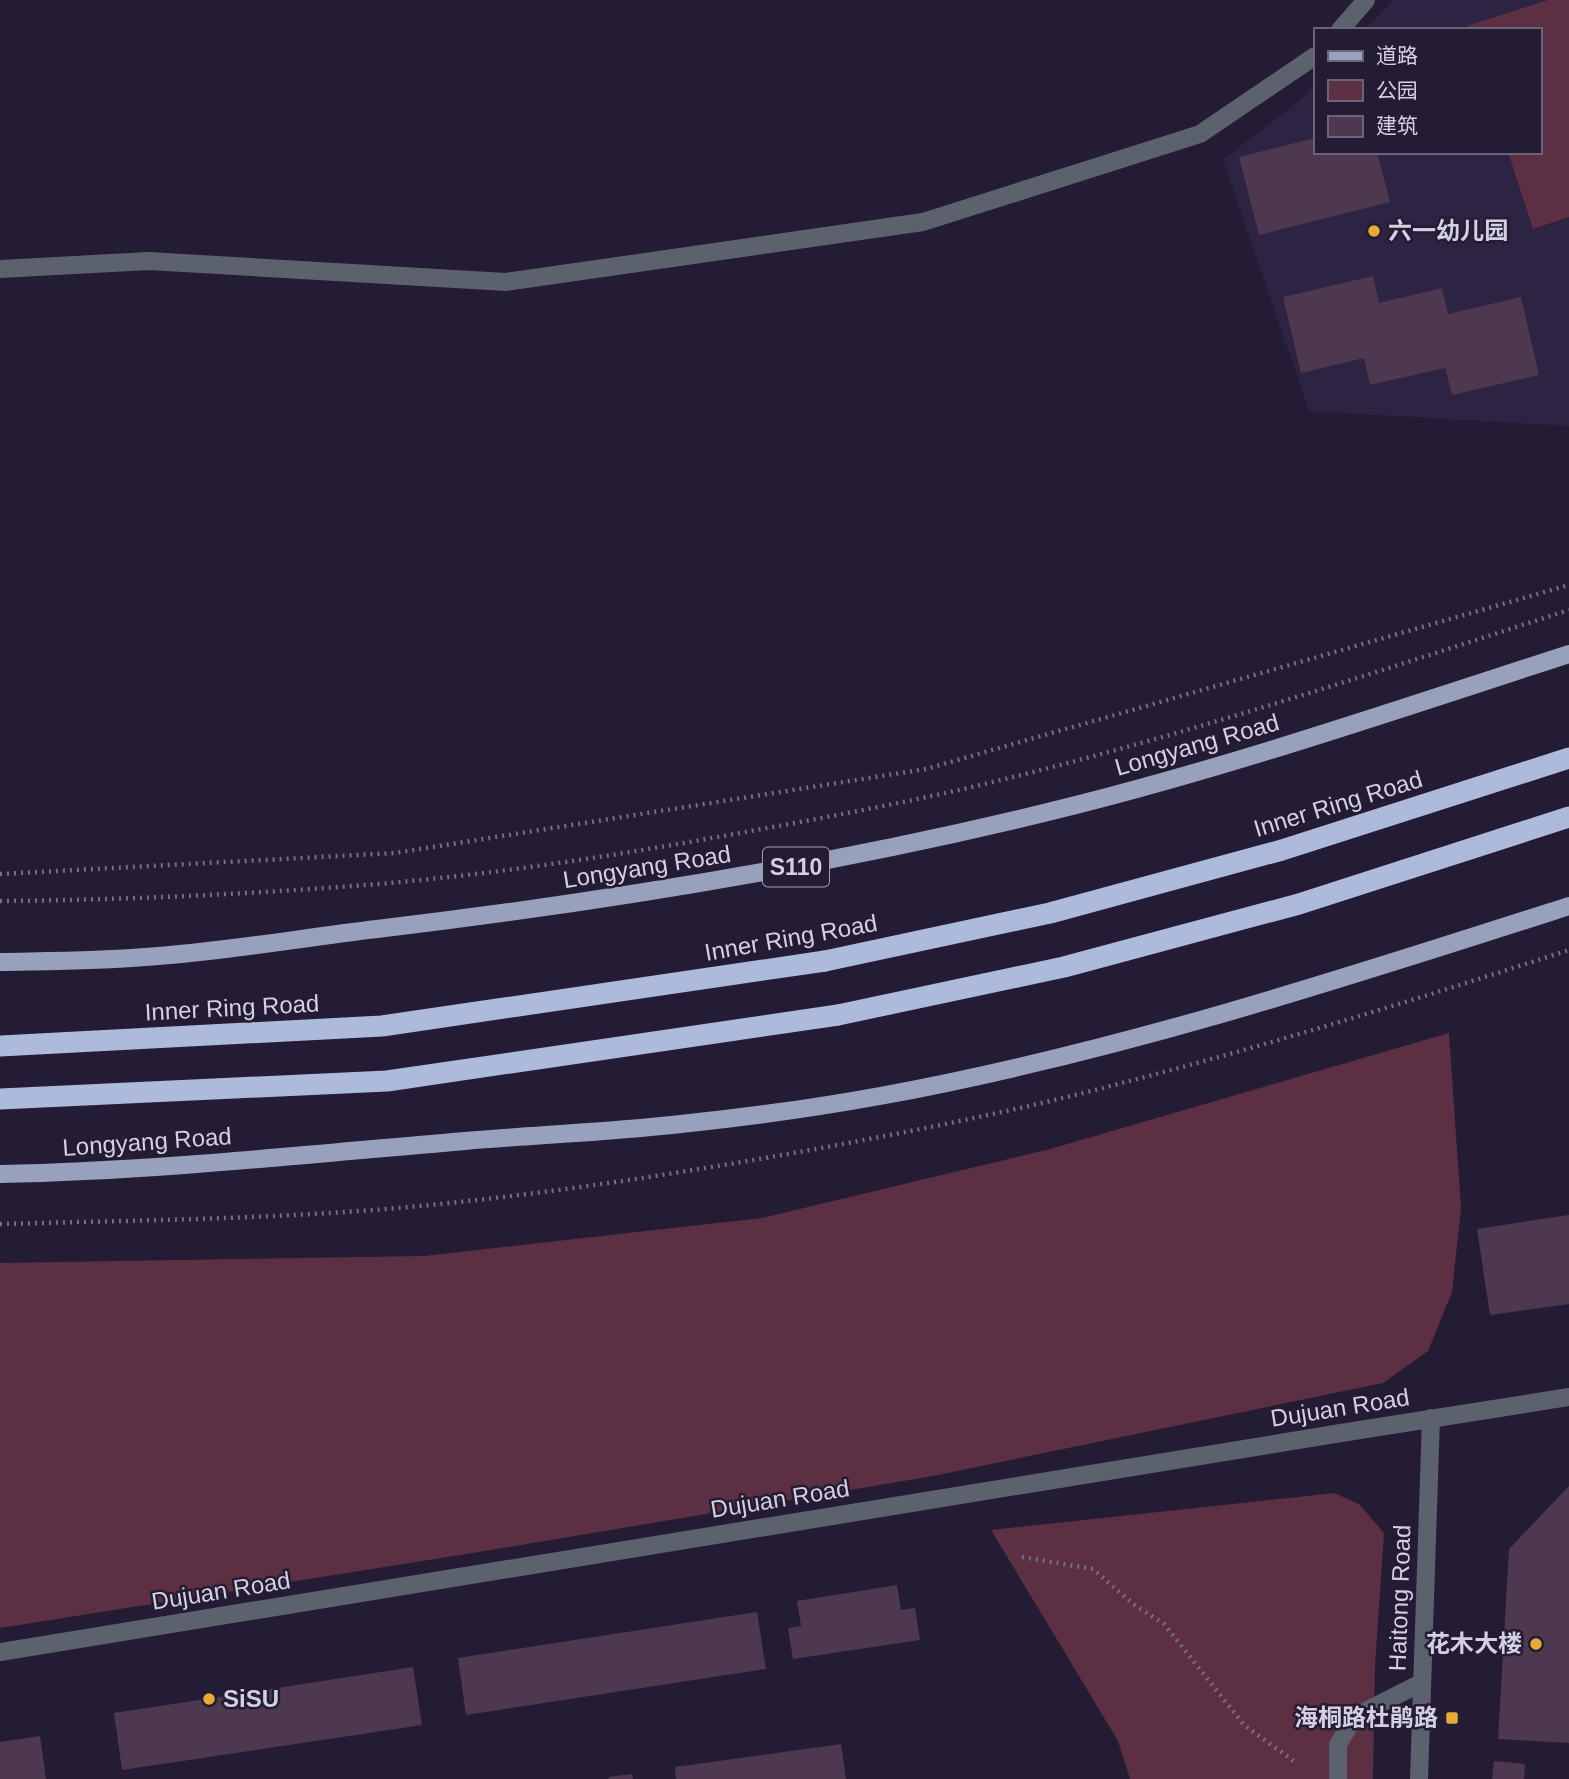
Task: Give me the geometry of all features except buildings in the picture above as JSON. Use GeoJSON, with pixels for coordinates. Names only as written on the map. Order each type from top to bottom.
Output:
{"type":"FeatureCollection","features":[{"type":"Feature","properties":{"kind":"highway","name":"Inner Ring Road"},"geometry":{"type":"LineString","coordinates":[[0,1046],[382,1026],[825,961],[1050,913],[1282,850],[1569,758]]}},
{"type":"Feature","properties":{"kind":"highway"},"geometry":{"type":"LineString","coordinates":[[0,1099],[387,1081],[838,1015],[1064,967],[1299,904],[1569,817]]}},
{"type":"Feature","properties":{"kind":"main road","name":"Longyang Road"},"geometry":{"type":"LineString","coordinates":[[0,962],[144,957],[232,948],[603,900],[838,859],[1049,812],[1192,774],[1569,654]]}},
{"type":"Feature","properties":{"kind":"main road","name":"Longyang Road"},"geometry":{"type":"LineString","coordinates":[[0,1174],[139,1168],[678,1125],[777,1113],[880,1096],[1002,1071],[1134,1039],[1288,995],[1569,906]]}},
{"type":"Feature","properties":{"kind":"street"},"geometry":{"type":"LineString","coordinates":[[1342,28],[1366,0]]}},
{"type":"Feature","properties":{"kind":"street"},"geometry":{"type":"LineString","coordinates":[[0,269],[149,261],[506,282],[923,222],[1200,134],[1314,57]]}},
{"type":"Feature","properties":{"kind":"street","name":"Dujuan Road"},"geometry":{"type":"LineString","coordinates":[[0,1652],[1569,1397]]}},
{"type":"Feature","properties":{"kind":"street","name":"Haitong Road"},"geometry":{"type":"LineString","coordinates":[[1419,1779],[1431,1418]]}},
{"type":"Feature","properties":{"kind":"street"},"geometry":{"type":"LineString","coordinates":[[1338,1779],[1338,1745],[1354,1717],[1421,1684]]}},
{"type":"Feature","properties":{"kind":"path"},"geometry":{"type":"LineString","coordinates":[[0,874],[395,853],[926,769],[1569,585]]}},
{"type":"Feature","properties":{"kind":"path"},"geometry":{"type":"LineString","coordinates":[[0,901],[247,892],[380,883],[580,860],[781,826],[959,790],[1148,741],[1315,692],[1569,610]]}},
{"type":"Feature","properties":{"kind":"path"},"geometry":{"type":"LineString","coordinates":[[1022,1557],[1093,1569],[1133,1604],[1164,1624],[1244,1725],[1295,1762]]}},
{"type":"Feature","properties":{"kind":"shaded area","name":"六一幼儿园"},"geometry":{"type":"Polygon","coordinates":[[[1393,0],[1569,0],[1569,426],[1309,411],[1223,160],[1301,99],[1314,84],[1314,154],[1541,154],[1541,28],[1367,28],[1393,0]]]}},
{"type":"Feature","properties":{"kind":"green space"},"geometry":{"type":"Polygon","coordinates":[[[1548,0],[1569,0],[1569,217],[1533,229],[1509,154],[1541,154],[1541,28],[1467,26],[1548,0]]]}},
{"type":"Feature","properties":{"kind":"green space"},"geometry":{"type":"Polygon","coordinates":[[[1449,1033],[1461,1208],[1452,1292],[1428,1351],[1383,1383],[933,1476],[0,1628],[0,1263],[424,1256],[762,1218],[1050,1149],[1449,1033]]]}},
{"type":"Feature","properties":{"kind":"green space"},"geometry":{"type":"Polygon","coordinates":[[[1334,1493],[1359,1504],[1384,1533],[1375,1665],[1373,1779],[1130,1779],[1118,1741],[991,1530],[1334,1493]]]}},
{"type":"Feature","properties":{"kind":"place","name":"六一幼儿园"},"geometry":{"type":"Point","coordinates":[1374,231]}},
{"type":"Feature","properties":{"kind":"place","name":"花木大楼"},"geometry":{"type":"Point","coordinates":[1536,1644]}},
{"type":"Feature","properties":{"kind":"place","name":"SiSU"},"geometry":{"type":"Point","coordinates":[209,1699]}},
{"type":"Feature","properties":{"kind":"place","name":"海桐路杜鹃路"},"geometry":{"type":"Point","coordinates":[1452,1718]}}]}
